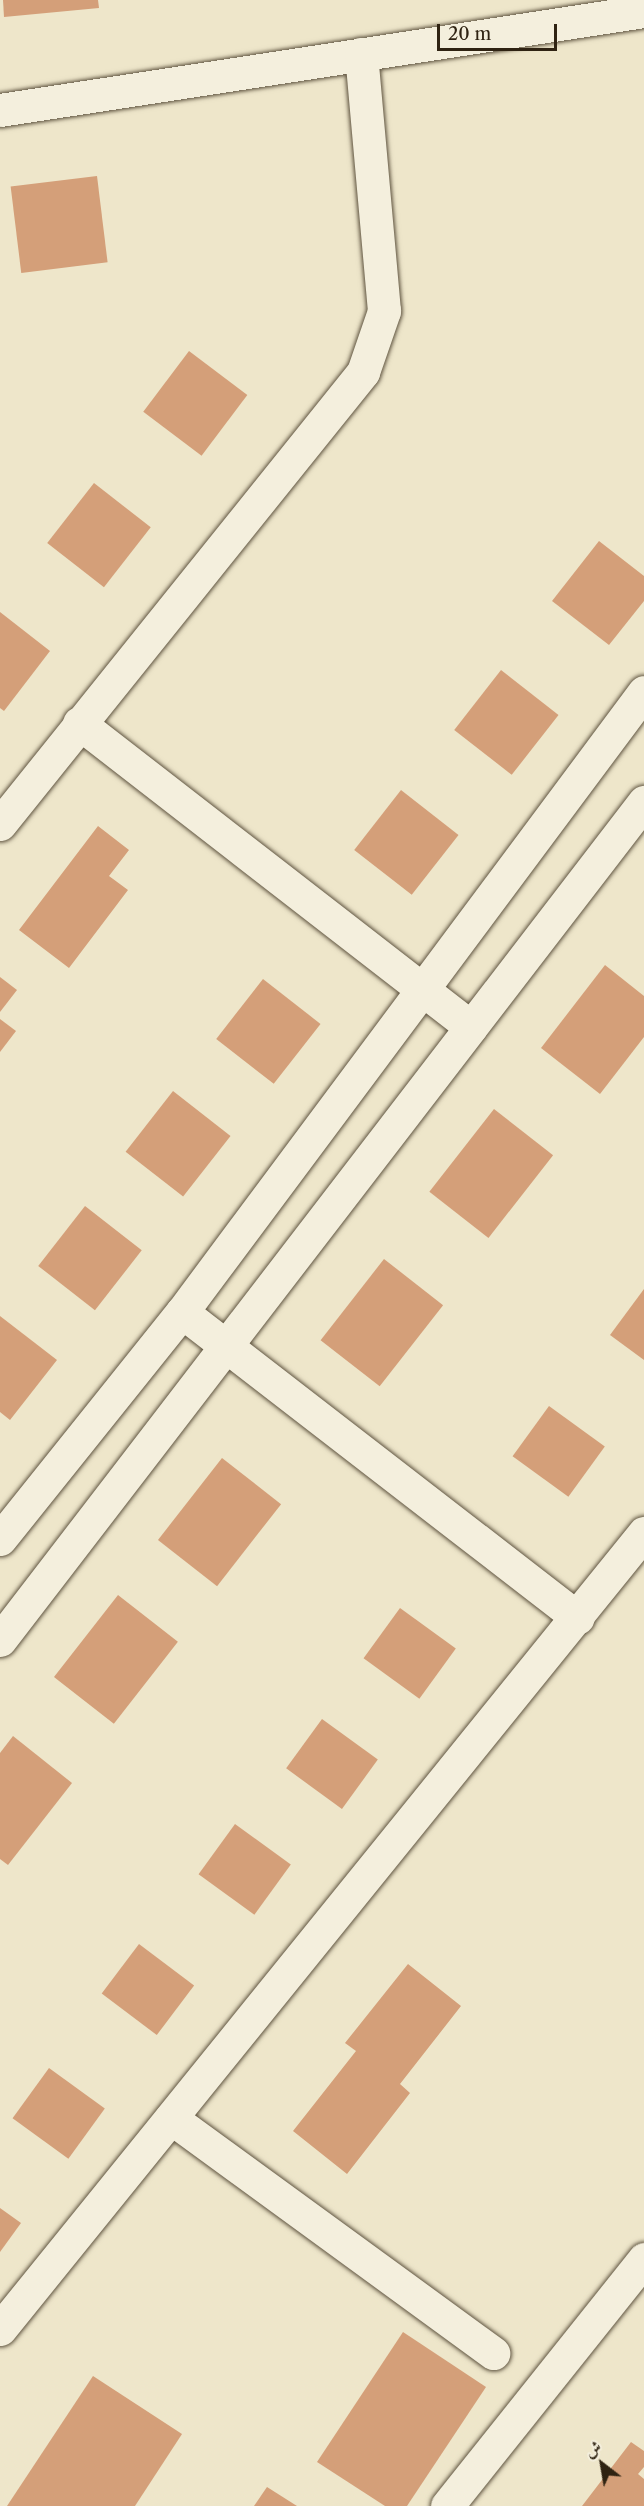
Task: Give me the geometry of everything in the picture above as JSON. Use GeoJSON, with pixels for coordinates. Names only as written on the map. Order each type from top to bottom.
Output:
{"type":"FeatureCollection","features":[{"type":"Feature","properties":{"kind":"street"},"geometry":{"type":"LineString","coordinates":[[0,110],[644,10]]}},
{"type":"Feature","properties":{"kind":"street"},"geometry":{"type":"LineString","coordinates":[[0,824],[363,372],[384,311],[361,54]]}},
{"type":"Feature","properties":{"kind":"street"},"geometry":{"type":"LineString","coordinates":[[0,1539],[182,1312],[420,987],[644,692]]}},
{"type":"Feature","properties":{"kind":"street"},"geometry":{"type":"LineString","coordinates":[[79,723],[471,1027]]}},
{"type":"Feature","properties":{"kind":"street"},"geometry":{"type":"LineString","coordinates":[[0,1640],[226,1349],[644,802]]}},
{"type":"Feature","properties":{"kind":"street"},"geometry":{"type":"LineString","coordinates":[[182,1312],[226,1349],[578,1618]]}},
{"type":"Feature","properties":{"kind":"street"},"geometry":{"type":"LineString","coordinates":[[0,2329],[578,1618],[644,1533]]}},
{"type":"Feature","properties":{"kind":"street"},"geometry":{"type":"LineString","coordinates":[[171,2118],[493,2353]]}},
{"type":"Feature","properties":{"kind":"street"},"geometry":{"type":"LineString","coordinates":[[447,2506],[644,2259]]}},
{"type":"Feature","properties":{"kind":"building"},"geometry":{"type":"Polygon","coordinates":[[[3,0],[98,0],[99,8],[4,17],[3,0]]]}},
{"type":"Feature","properties":{"kind":"building"},"geometry":{"type":"Polygon","coordinates":[[[97,176],[108,262],[21,273],[11,187],[97,176]]]}},
{"type":"Feature","properties":{"kind":"building"},"geometry":{"type":"Polygon","coordinates":[[[189,351],[247,395],[202,456],[143,412],[189,351]]]}},
{"type":"Feature","properties":{"kind":"building"},"geometry":{"type":"Polygon","coordinates":[[[94,483],[151,527],[104,587],[47,543],[94,483]]]}},
{"type":"Feature","properties":{"kind":"building"},"geometry":{"type":"Polygon","coordinates":[[[599,541],[644,576],[644,601],[609,645],[552,601],[599,541]]]}},
{"type":"Feature","properties":{"kind":"building"},"geometry":{"type":"Polygon","coordinates":[[[0,612],[50,651],[4,711],[0,708],[0,612]]]}},
{"type":"Feature","properties":{"kind":"building"},"geometry":{"type":"Polygon","coordinates":[[[501,670],[559,715],[512,775],[454,730],[501,670]]]}},
{"type":"Feature","properties":{"kind":"building"},"geometry":{"type":"Polygon","coordinates":[[[401,790],[459,835],[412,895],[354,850],[401,790]]]}},
{"type":"Feature","properties":{"kind":"building"},"geometry":{"type":"Polygon","coordinates":[[[98,826],[129,850],[109,876],[128,890],[69,968],[19,930],[98,826]]]}},
{"type":"Feature","properties":{"kind":"building"},"geometry":{"type":"Polygon","coordinates":[[[605,965],[644,996],[644,1037],[600,1094],[541,1048],[605,965]]]}},
{"type":"Feature","properties":{"kind":"building"},"geometry":{"type":"Polygon","coordinates":[[[0,977],[17,990],[0,1012],[0,977]]]}},
{"type":"Feature","properties":{"kind":"building"},"geometry":{"type":"Polygon","coordinates":[[[263,979],[321,1024],[274,1084],[216,1039],[263,979]]]}},
{"type":"Feature","properties":{"kind":"building"},"geometry":{"type":"Polygon","coordinates":[[[0,1019],[16,1031],[0,1052],[0,1019]]]}},
{"type":"Feature","properties":{"kind":"building"},"geometry":{"type":"Polygon","coordinates":[[[173,1091],[231,1136],[183,1197],[126,1152],[173,1091]]]}},
{"type":"Feature","properties":{"kind":"building"},"geometry":{"type":"Polygon","coordinates":[[[494,1109],[553,1155],[488,1238],[429,1192],[494,1109]]]}},
{"type":"Feature","properties":{"kind":"building"},"geometry":{"type":"Polygon","coordinates":[[[85,1206],[142,1250],[95,1310],[38,1266],[85,1206]]]}},
{"type":"Feature","properties":{"kind":"building"},"geometry":{"type":"Polygon","coordinates":[[[384,1259],[443,1305],[380,1386],[321,1340],[384,1259]]]}},
{"type":"Feature","properties":{"kind":"building"},"geometry":{"type":"Polygon","coordinates":[[[644,1289],[644,1360],[610,1335],[644,1289]]]}},
{"type":"Feature","properties":{"kind":"building"},"geometry":{"type":"Polygon","coordinates":[[[0,1316],[57,1360],[10,1420],[0,1412],[0,1316]]]}},
{"type":"Feature","properties":{"kind":"building"},"geometry":{"type":"Polygon","coordinates":[[[549,1406],[605,1447],[568,1497],[513,1456],[549,1406]]]}},
{"type":"Feature","properties":{"kind":"building"},"geometry":{"type":"Polygon","coordinates":[[[222,1458],[281,1504],[217,1586],[158,1540],[222,1458]]]}},
{"type":"Feature","properties":{"kind":"building"},"geometry":{"type":"Polygon","coordinates":[[[118,1595],[178,1642],[114,1724],[54,1677],[118,1595]]]}},
{"type":"Feature","properties":{"kind":"building"},"geometry":{"type":"Polygon","coordinates":[[[400,1608],[456,1649],[419,1699],[364,1658],[400,1608]]]}},
{"type":"Feature","properties":{"kind":"building"},"geometry":{"type":"Polygon","coordinates":[[[322,1719],[378,1760],[342,1809],[286,1768],[322,1719]]]}},
{"type":"Feature","properties":{"kind":"building"},"geometry":{"type":"Polygon","coordinates":[[[13,1736],[72,1783],[8,1865],[0,1859],[0,1753],[13,1736]]]}},
{"type":"Feature","properties":{"kind":"building"},"geometry":{"type":"Polygon","coordinates":[[[235,1824],[291,1865],[254,1915],[199,1874],[235,1824]]]}},
{"type":"Feature","properties":{"kind":"building"},"geometry":{"type":"Polygon","coordinates":[[[139,1944],[194,1986],[157,2035],[102,1994],[139,1944]]]}},
{"type":"Feature","properties":{"kind":"building"},"geometry":{"type":"Polygon","coordinates":[[[408,1964],[461,2006],[400,2084],[410,2093],[347,2174],[293,2131],[356,2051],[345,2043],[408,1964]]]}},
{"type":"Feature","properties":{"kind":"building"},"geometry":{"type":"Polygon","coordinates":[[[49,2068],[105,2109],[68,2159],[13,2118],[49,2068]]]}},
{"type":"Feature","properties":{"kind":"building"},"geometry":{"type":"Polygon","coordinates":[[[0,2208],[21,2223],[0,2252],[0,2208]]]}},
{"type":"Feature","properties":{"kind":"building"},"geometry":{"type":"Polygon","coordinates":[[[403,2332],[486,2387],[407,2506],[385,2506],[317,2462],[403,2332]]]}},
{"type":"Feature","properties":{"kind":"building"},"geometry":{"type":"Polygon","coordinates":[[[93,2376],[182,2434],[135,2506],[7,2506],[93,2376]]]}},
{"type":"Feature","properties":{"kind":"building"},"geometry":{"type":"Polygon","coordinates":[[[631,2442],[644,2451],[644,2467],[638,2474],[644,2479],[644,2506],[582,2506],[631,2442]]]}},
{"type":"Feature","properties":{"kind":"building"},"geometry":{"type":"Polygon","coordinates":[[[267,2487],[297,2506],[254,2506],[267,2487]]]}}]}
